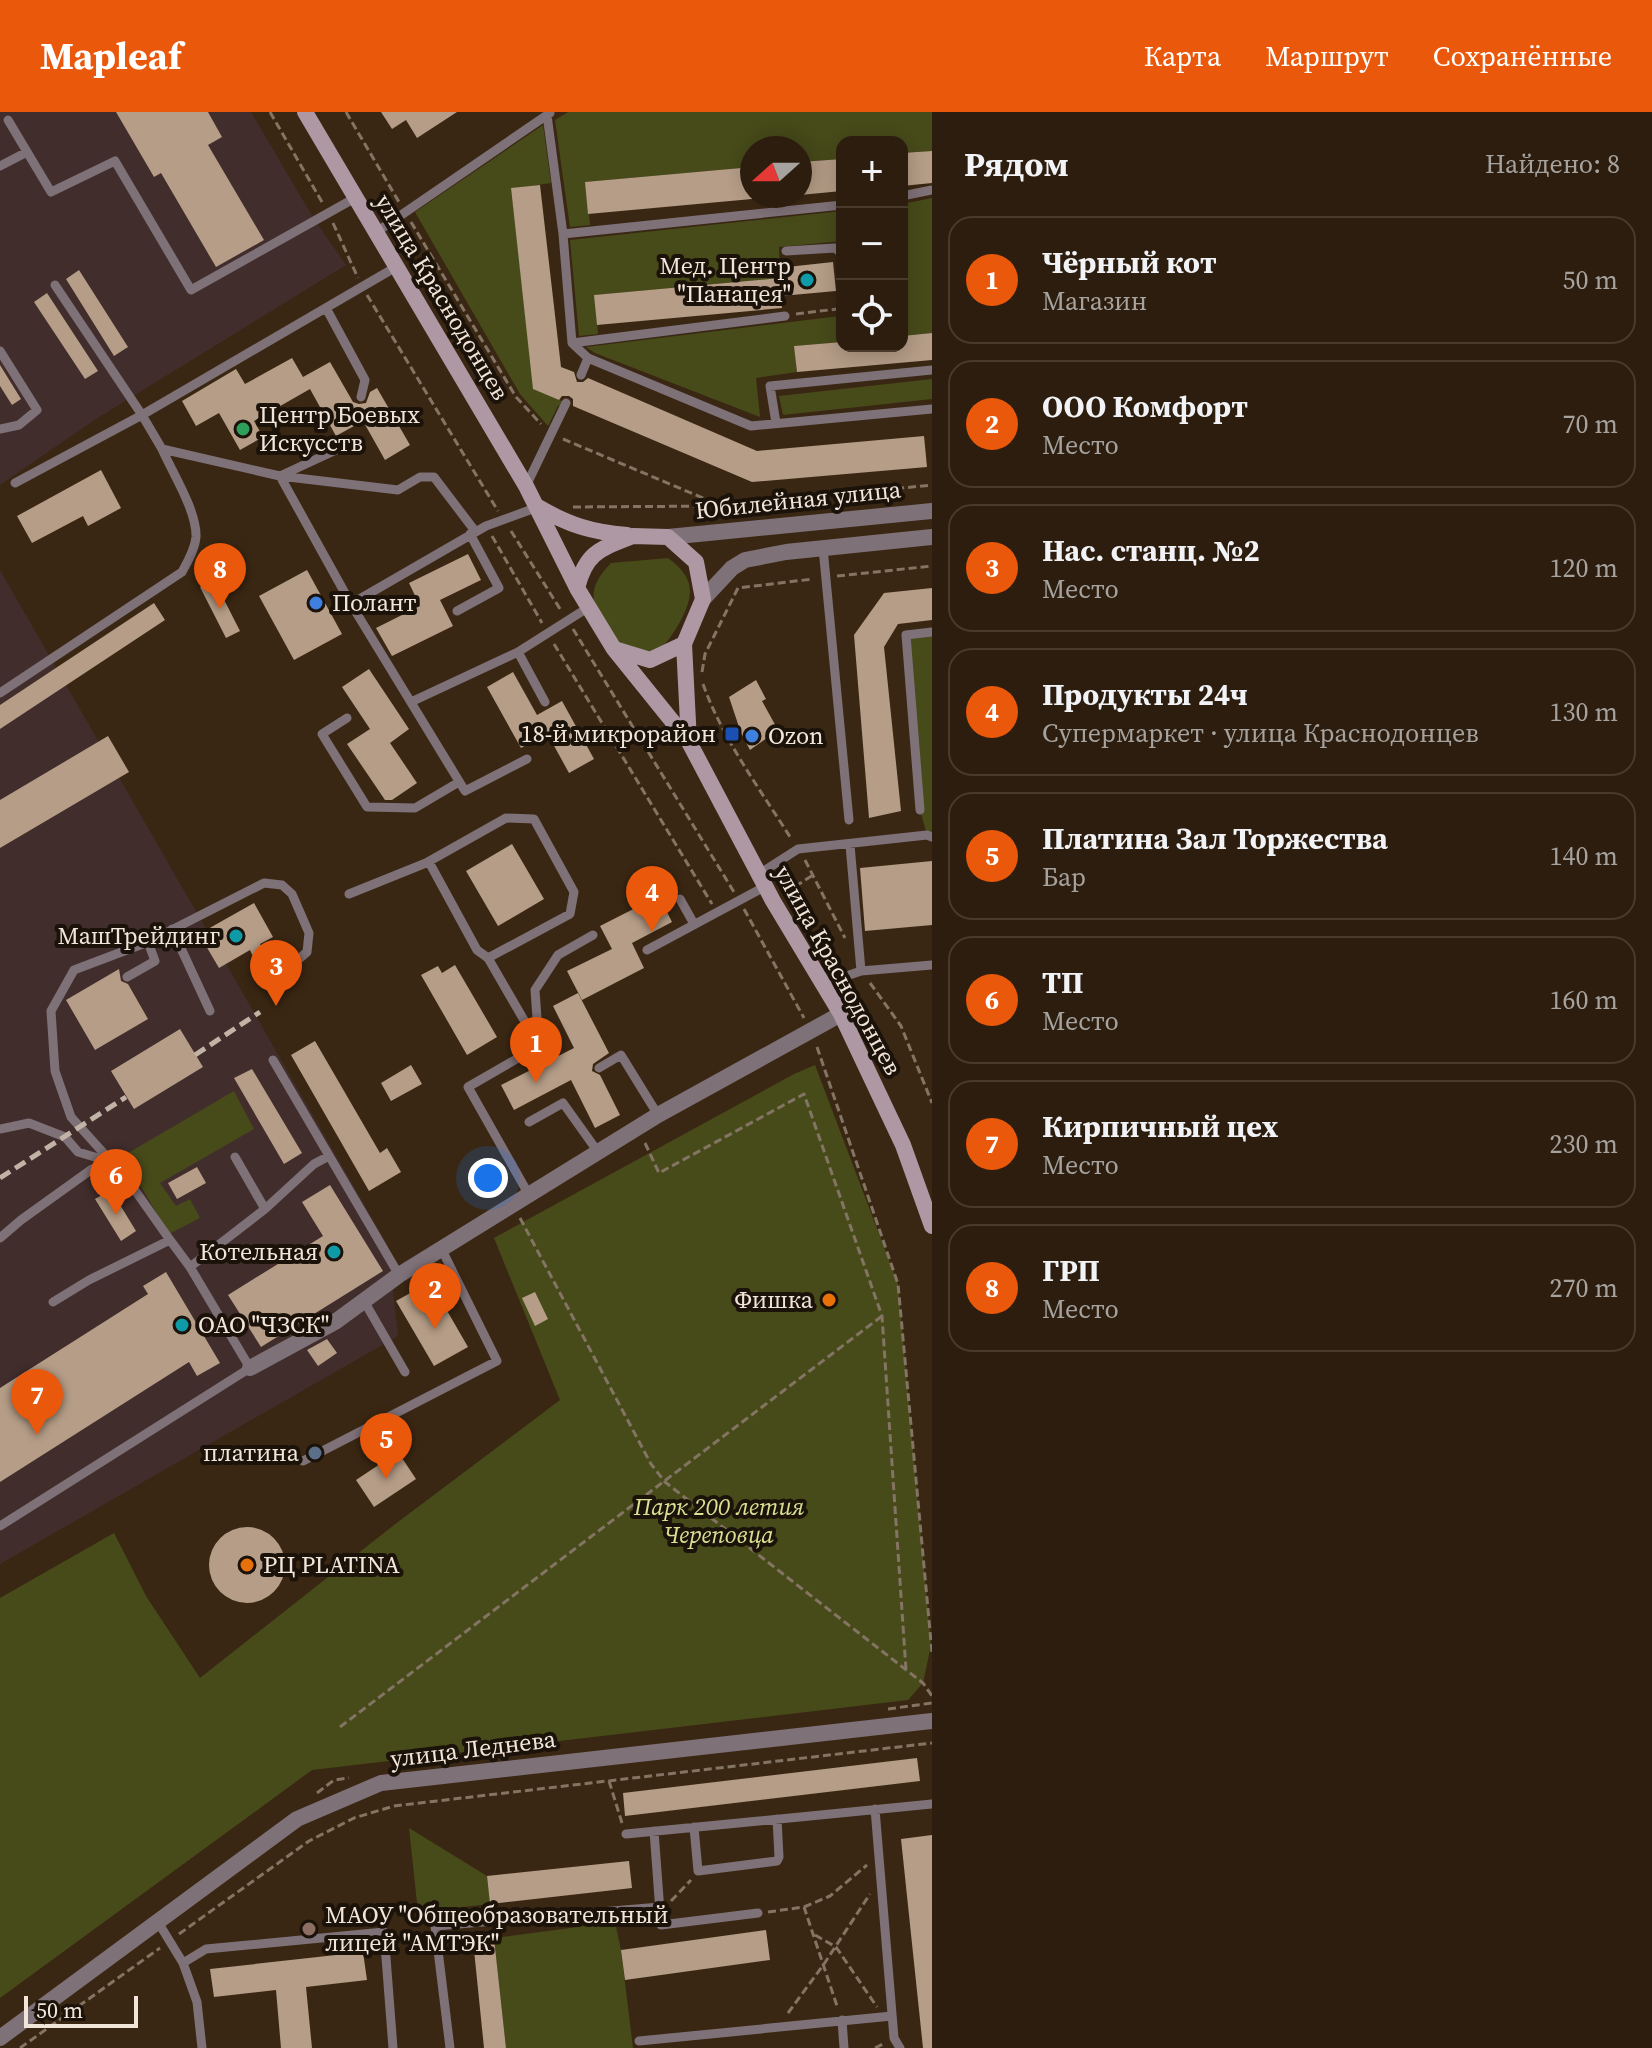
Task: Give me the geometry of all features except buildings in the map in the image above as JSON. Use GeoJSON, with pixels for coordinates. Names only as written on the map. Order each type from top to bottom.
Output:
{"type":"FeatureCollection","features":[{"type":"Feature","properties":{"kind":"main road","name":"улица Краснодонцев"},"geometry":{"type":"LineString","coordinates":[[305,112],[526,486],[577,588]]}},
{"type":"Feature","properties":{"kind":"main road"},"geometry":{"type":"LineString","coordinates":[[538,507],[564,522],[594,532],[668,537],[696,562],[703,599],[684,644],[650,660],[614,649],[577,588],[583,567],[598,549],[633,536]]}},
{"type":"Feature","properties":{"kind":"main road","name":"улица Краснодонцев"},"geometry":{"type":"LineString","coordinates":[[684,644],[689,742]]}},
{"type":"Feature","properties":{"kind":"main road","name":"улица Краснодонцев"},"geometry":{"type":"LineString","coordinates":[[614,649],[689,742],[793,937],[841,1014],[903,1145],[932,1226]]}},
{"type":"Feature","properties":{"kind":"street","name":"Юбилейная улица"},"geometry":{"type":"LineString","coordinates":[[668,537],[932,511]]}},
{"type":"Feature","properties":{"kind":"street"},"geometry":{"type":"LineString","coordinates":[[703,599],[732,568],[745,560],[932,537]]}},
{"type":"Feature","properties":{"kind":"street"},"geometry":{"type":"LineString","coordinates":[[250,1368],[335,1322],[399,1275],[658,1115],[841,1014]]}},
{"type":"Feature","properties":{"kind":"street","name":"улица Леднева"},"geometry":{"type":"LineString","coordinates":[[0,2038],[297,1819],[381,1783],[932,1721]]}},
{"type":"Feature","properties":{"kind":"lane"},"geometry":{"type":"LineString","coordinates":[[375,233],[549,113],[572,343],[588,358],[751,426],[932,409]]}},
{"type":"Feature","properties":{"kind":"lane"},"geometry":{"type":"LineString","coordinates":[[8,120],[51,192],[115,161],[191,290],[355,198]]}},
{"type":"Feature","properties":{"kind":"lane"},"geometry":{"type":"LineString","coordinates":[[0,166],[27,152]]}},
{"type":"Feature","properties":{"kind":"lane"},"geometry":{"type":"LineString","coordinates":[[908,195],[932,190]]}},
{"type":"Feature","properties":{"kind":"lane"},"geometry":{"type":"LineString","coordinates":[[563,234],[836,206]]}},
{"type":"Feature","properties":{"kind":"lane"},"geometry":{"type":"LineString","coordinates":[[786,251],[836,249]]}},
{"type":"Feature","properties":{"kind":"lane"},"geometry":{"type":"LineString","coordinates":[[15,483],[142,415],[396,267]]}},
{"type":"Feature","properties":{"kind":"lane"},"geometry":{"type":"LineString","coordinates":[[0,693],[182,572],[196,536],[191,511],[162,449],[55,285]]}},
{"type":"Feature","properties":{"kind":"lane"},"geometry":{"type":"LineString","coordinates":[[326,308],[365,380],[361,397]]}},
{"type":"Feature","properties":{"kind":"lane"},"geometry":{"type":"LineString","coordinates":[[572,343],[785,316]]}},
{"type":"Feature","properties":{"kind":"lane"},"geometry":{"type":"LineString","coordinates":[[0,351],[37,410],[19,425],[0,429]]}},
{"type":"Feature","properties":{"kind":"lane"},"geometry":{"type":"LineString","coordinates":[[581,375],[588,358]]}},
{"type":"Feature","properties":{"kind":"lane"},"geometry":{"type":"LineString","coordinates":[[776,423],[770,386],[932,370]]}},
{"type":"Feature","properties":{"kind":"lane"},"geometry":{"type":"LineString","coordinates":[[526,486],[566,403]]}},
{"type":"Feature","properties":{"kind":"lane"},"geometry":{"type":"LineString","coordinates":[[280,476],[349,444]]}},
{"type":"Feature","properties":{"kind":"lane"},"geometry":{"type":"LineString","coordinates":[[162,449],[280,476],[398,490],[420,477],[434,477],[472,533],[499,588],[457,611]]}},
{"type":"Feature","properties":{"kind":"lane"},"geometry":{"type":"LineString","coordinates":[[280,476],[351,604],[465,791],[527,759]]}},
{"type":"Feature","properties":{"kind":"lane"},"geometry":{"type":"LineString","coordinates":[[351,604],[472,533],[538,507]]}},
{"type":"Feature","properties":{"kind":"lane"},"geometry":{"type":"LineString","coordinates":[[823,548],[849,820]]}},
{"type":"Feature","properties":{"kind":"lane"},"geometry":{"type":"LineString","coordinates":[[411,702],[518,652],[589,607]]}},
{"type":"Feature","properties":{"kind":"lane"},"geometry":{"type":"LineString","coordinates":[[920,810],[906,635],[932,632]]}},
{"type":"Feature","properties":{"kind":"lane"},"geometry":{"type":"LineString","coordinates":[[518,652],[545,702]]}},
{"type":"Feature","properties":{"kind":"lane"},"geometry":{"type":"LineString","coordinates":[[347,718],[322,734],[367,807],[415,808],[459,782]]}},
{"type":"Feature","properties":{"kind":"lane"},"geometry":{"type":"LineString","coordinates":[[349,894],[429,862],[506,818],[534,819],[574,892],[570,914],[488,958]]}},
{"type":"Feature","properties":{"kind":"lane"},"geometry":{"type":"LineString","coordinates":[[647,950],[739,901],[798,849],[927,835],[932,837]]}},
{"type":"Feature","properties":{"kind":"lane"},"geometry":{"type":"LineString","coordinates":[[850,845],[861,971]]}},
{"type":"Feature","properties":{"kind":"lane"},"geometry":{"type":"LineString","coordinates":[[429,862],[477,950],[488,958],[539,1046]]}},
{"type":"Feature","properties":{"kind":"lane"},"geometry":{"type":"LineString","coordinates":[[0,1526],[250,1368],[190,1267],[127,1179],[71,1117],[55,1071],[51,1011],[74,970],[148,942],[264,883],[282,885],[292,894],[309,933],[307,952],[286,970]]}},
{"type":"Feature","properties":{"kind":"lane"},"geometry":{"type":"LineString","coordinates":[[680,899],[694,924]]}},
{"type":"Feature","properties":{"kind":"lane"},"geometry":{"type":"LineString","coordinates":[[172,929],[210,1011]]}},
{"type":"Feature","properties":{"kind":"lane"},"geometry":{"type":"LineString","coordinates":[[539,1046],[535,990],[558,955],[593,935]]}},
{"type":"Feature","properties":{"kind":"lane"},"geometry":{"type":"LineString","coordinates":[[127,977],[155,961],[148,942]]}},
{"type":"Feature","properties":{"kind":"lane"},"geometry":{"type":"LineString","coordinates":[[823,984],[861,971],[932,965]]}},
{"type":"Feature","properties":{"kind":"lane"},"geometry":{"type":"LineString","coordinates":[[529,1195],[468,1087],[539,1046]]}},
{"type":"Feature","properties":{"kind":"lane"},"geometry":{"type":"LineString","coordinates":[[599,1068],[621,1055],[658,1115]]}},
{"type":"Feature","properties":{"kind":"lane"},"geometry":{"type":"LineString","coordinates":[[273,1060],[399,1275]]}},
{"type":"Feature","properties":{"kind":"lane"},"geometry":{"type":"LineString","coordinates":[[529,1122],[563,1103],[598,1152]]}},
{"type":"Feature","properties":{"kind":"lane"},"geometry":{"type":"LineString","coordinates":[[0,1129],[29,1123],[65,1137],[78,1152],[108,1161]]}},
{"type":"Feature","properties":{"kind":"lane"},"geometry":{"type":"LineString","coordinates":[[190,1267],[265,1209],[314,1164],[329,1156]]}},
{"type":"Feature","properties":{"kind":"lane"},"geometry":{"type":"LineString","coordinates":[[235,1157],[265,1209]]}},
{"type":"Feature","properties":{"kind":"lane"},"geometry":{"type":"LineString","coordinates":[[0,1238],[92,1169],[108,1168],[127,1179]]}},
{"type":"Feature","properties":{"kind":"lane"},"geometry":{"type":"LineString","coordinates":[[53,1302],[89,1280],[170,1240]]}},
{"type":"Feature","properties":{"kind":"lane"},"geometry":{"type":"LineString","coordinates":[[303,1461],[497,1361],[442,1250]]}},
{"type":"Feature","properties":{"kind":"lane"},"geometry":{"type":"LineString","coordinates":[[364,1301],[405,1372]]}},
{"type":"Feature","properties":{"kind":"lane"},"geometry":{"type":"LineString","coordinates":[[626,1834],[932,1804]]}},
{"type":"Feature","properties":{"kind":"lane"},"geometry":{"type":"LineString","coordinates":[[875,1809],[888,2016],[900,2048]]}},
{"type":"Feature","properties":{"kind":"lane"},"geometry":{"type":"LineString","coordinates":[[694,1827],[698,1871],[777,1861],[777,1819]]}},
{"type":"Feature","properties":{"kind":"lane"},"geometry":{"type":"LineString","coordinates":[[654,1831],[661,1925],[758,1913]]}},
{"type":"Feature","properties":{"kind":"lane"},"geometry":{"type":"LineString","coordinates":[[450,2048],[435,1926],[660,1907]]}},
{"type":"Feature","properties":{"kind":"lane"},"geometry":{"type":"LineString","coordinates":[[158,1922],[183,1963],[197,2002],[202,2048]]}},
{"type":"Feature","properties":{"kind":"lane"},"geometry":{"type":"LineString","coordinates":[[183,1963],[206,1949],[384,1932],[393,2048]]}},
{"type":"Feature","properties":{"kind":"lane"},"geometry":{"type":"LineString","coordinates":[[639,2041],[888,2016]]}},
{"type":"Feature","properties":{"kind":"lane"},"geometry":{"type":"LineString","coordinates":[[842,2020],[844,2048]]}},
{"type":"Feature","properties":{"kind":"path"},"geometry":{"type":"LineString","coordinates":[[270,112],[328,212],[362,287],[739,901],[812,1032],[898,1284],[932,1653]]}},
{"type":"Feature","properties":{"kind":"path"},"geometry":{"type":"LineString","coordinates":[[346,112],[516,397],[551,434],[722,506]]}},
{"type":"Feature","properties":{"kind":"path"},"geometry":{"type":"LineString","coordinates":[[785,316],[836,309]]}},
{"type":"Feature","properties":{"kind":"path"},"geometry":{"type":"LineString","coordinates":[[570,507],[722,506],[932,485]]}},
{"type":"Feature","properties":{"kind":"path"},"geometry":{"type":"LineString","coordinates":[[722,506],[725,532]]}},
{"type":"Feature","properties":{"kind":"path"},"geometry":{"type":"LineString","coordinates":[[486,526],[547,634],[717,912]]}},
{"type":"Feature","properties":{"kind":"path"},"geometry":{"type":"LineString","coordinates":[[738,588],[932,566]]}},
{"type":"Feature","properties":{"kind":"path"},"geometry":{"type":"LineString","coordinates":[[732,568],[738,588],[705,654],[701,678],[713,711],[798,849],[848,943]]}},
{"type":"Feature","properties":{"kind":"path"},"geometry":{"type":"LineString","coordinates":[[861,971],[901,1026],[932,1103]]}},
{"type":"Feature","properties":{"kind":"path"},"geometry":{"type":"LineString","coordinates":[[637,1129],[659,1173],[804,1094],[882,1316],[906,1670]]}},
{"type":"Feature","properties":{"kind":"path"},"geometry":{"type":"LineString","coordinates":[[513,1204],[651,1464],[665,1482],[923,1683],[932,1696]]}},
{"type":"Feature","properties":{"kind":"path"},"geometry":{"type":"LineString","coordinates":[[340,1727],[882,1316]]}},
{"type":"Feature","properties":{"kind":"path"},"geometry":{"type":"LineString","coordinates":[[885,1709],[932,1703]]}},
{"type":"Feature","properties":{"kind":"path"},"geometry":{"type":"LineString","coordinates":[[20,2048],[309,1841],[354,1818],[394,1806],[932,1743]]}},
{"type":"Feature","properties":{"kind":"path"},"geometry":{"type":"LineString","coordinates":[[309,1799],[334,1780],[350,1778]]}},
{"type":"Feature","properties":{"kind":"path"},"geometry":{"type":"LineString","coordinates":[[609,1781],[626,1834]]}},
{"type":"Feature","properties":{"kind":"path"},"geometry":{"type":"LineString","coordinates":[[758,1913],[804,1907],[830,1896],[879,1855]]}},
{"type":"Feature","properties":{"kind":"path"},"geometry":{"type":"LineString","coordinates":[[660,1907],[684,1890],[698,1871]]}},
{"type":"Feature","properties":{"kind":"path"},"geometry":{"type":"LineString","coordinates":[[777,2027],[836,1947],[881,1878]]}},
{"type":"Feature","properties":{"kind":"path"},"geometry":{"type":"LineString","coordinates":[[804,1907],[842,2020]]}},
{"type":"Feature","properties":{"kind":"path"},"geometry":{"type":"LineString","coordinates":[[814,1934],[836,1947],[888,2016]]}},
{"type":"Feature","properties":{"kind":"shaded area"},"geometry":{"type":"Polygon","coordinates":[[[0,112],[251,112],[314,219],[346,265],[96,419],[0,485],[0,112]]]}},
{"type":"Feature","properties":{"kind":"shaded area"},"geometry":{"type":"Polygon","coordinates":[[[0,570],[388,1246],[398,1336],[0,1564],[0,570]]]}},
{"type":"Feature","properties":{"kind":"green space"},"geometry":{"type":"Polygon","coordinates":[[[568,112],[932,112],[932,151],[908,153],[908,136],[836,136],[836,159],[812,161],[812,136],[740,136],[740,168],[586,182],[590,225],[570,227],[555,120],[568,112]]]}},
{"type":"Feature","properties":{"kind":"green space"},"geometry":{"type":"Polygon","coordinates":[[[543,125],[551,183],[511,189],[534,389],[566,403],[558,406],[548,426],[520,394],[415,212],[543,125]]]}},
{"type":"Feature","properties":{"kind":"green space"},"geometry":{"type":"Polygon","coordinates":[[[932,198],[932,333],[908,335],[908,208],[908,203],[932,198]]]}},
{"type":"Feature","properties":{"kind":"green space"},"geometry":{"type":"Polygon","coordinates":[[[836,212],[836,242],[779,247],[780,278],[595,295],[598,334],[579,336],[570,240],[836,212]]]}},
{"type":"Feature","properties":{"kind":"green space"},"geometry":{"type":"Polygon","coordinates":[[[836,316],[836,343],[795,346],[797,372],[756,378],[760,417],[586,347],[836,316]]]}},
{"type":"Feature","properties":{"kind":"green space"},"geometry":{"type":"Polygon","coordinates":[[[932,379],[932,399],[783,415],[779,396],[932,379]]]}},
{"type":"Feature","properties":{"kind":"green space"},"geometry":{"type":"Polygon","coordinates":[[[668,558],[683,572],[690,586],[689,602],[678,625],[652,654],[618,644],[595,604],[594,594],[601,575],[611,563],[668,558]]]}},
{"type":"Feature","properties":{"kind":"green space"},"geometry":{"type":"Polygon","coordinates":[[[932,632],[932,837],[927,835],[920,810],[906,635],[932,632]]]}},
{"type":"Feature","properties":{"kind":"green space","name":"Парк 200 летия Череповца"},"geometry":{"type":"Polygon","coordinates":[[[815,1065],[898,1284],[931,1645],[923,1683],[908,1700],[312,1770],[0,1998],[0,1598],[114,1533],[146,1596],[200,1678],[394,1525],[560,1400],[494,1238],[815,1065]]]}},
{"type":"Feature","properties":{"kind":"green space"},"geometry":{"type":"Polygon","coordinates":[[[234,1091],[254,1129],[160,1183],[176,1206],[190,1199],[200,1218],[169,1234],[123,1156],[234,1091]]]}},
{"type":"Feature","properties":{"kind":"green space"},"geometry":{"type":"Polygon","coordinates":[[[409,1828],[487,1876],[490,1904],[418,1912],[409,1828]]]}},
{"type":"Feature","properties":{"kind":"green space"},"geometry":{"type":"Polygon","coordinates":[[[615,1922],[633,2048],[506,2048],[494,1938],[615,1922]]]}},
{"type":"Feature","properties":{"kind":"railway"},"geometry":{"type":"LineString","coordinates":[[195,1055],[260,1012]]}},
{"type":"Feature","properties":{"kind":"railway"},"geometry":{"type":"LineString","coordinates":[[0,1178],[126,1097]]}},
{"type":"Feature","properties":{"kind":"place","name":"Мед. Центр \"Панацея\""},"geometry":{"type":"Point","coordinates":[807,280]}},
{"type":"Feature","properties":{"kind":"place","name":"Центр Боевых Искусств"},"geometry":{"type":"Point","coordinates":[243,429]}},
{"type":"Feature","properties":{"kind":"place","name":"Полант"},"geometry":{"type":"Point","coordinates":[316,603]}},
{"type":"Feature","properties":{"kind":"place","name":"ГРП"},"geometry":{"type":"Point","coordinates":[220,609]}},
{"type":"Feature","properties":{"kind":"place","name":"18-й микрорайон"},"geometry":{"type":"Point","coordinates":[732,734]}},
{"type":"Feature","properties":{"kind":"place","name":"Ozon"},"geometry":{"type":"Point","coordinates":[752,736]}},
{"type":"Feature","properties":{"kind":"place","name":"Продукты 24ч"},"geometry":{"type":"Point","coordinates":[652,932]}},
{"type":"Feature","properties":{"kind":"place","name":"МашТрейдинг"},"geometry":{"type":"Point","coordinates":[236,936]}},
{"type":"Feature","properties":{"kind":"place","name":"Нас. станц. №2"},"geometry":{"type":"Point","coordinates":[276,1006]}},
{"type":"Feature","properties":{"kind":"place","name":"Чёрный кот"},"geometry":{"type":"Point","coordinates":[536,1083]}},
{"type":"Feature","properties":{"kind":"place","name":"ТП"},"geometry":{"type":"Point","coordinates":[116,1215]}},
{"type":"Feature","properties":{"kind":"place","name":"Котельная"},"geometry":{"type":"Point","coordinates":[334,1252]}},
{"type":"Feature","properties":{"kind":"place","name":"Фишка"},"geometry":{"type":"Point","coordinates":[829,1300]}},
{"type":"Feature","properties":{"kind":"place","name":"ОАО \"ЧЗСК\""},"geometry":{"type":"Point","coordinates":[182,1325]}},
{"type":"Feature","properties":{"kind":"place","name":"ООО Комфорт"},"geometry":{"type":"Point","coordinates":[435,1329]}},
{"type":"Feature","properties":{"kind":"place","name":"Кирпичный цех"},"geometry":{"type":"Point","coordinates":[37,1435]}},
{"type":"Feature","properties":{"kind":"place","name":"платина"},"geometry":{"type":"Point","coordinates":[315,1453]}},
{"type":"Feature","properties":{"kind":"place","name":"Платина Зал Торжества"},"geometry":{"type":"Point","coordinates":[386,1479]}},
{"type":"Feature","properties":{"kind":"place","name":"РЦ PLATINA"},"geometry":{"type":"Point","coordinates":[247,1565]}},
{"type":"Feature","properties":{"kind":"place","name":"МАОУ \"Общеобразовательный лицей \"АМТЭК\""},"geometry":{"type":"Point","coordinates":[309,1929]}}]}
